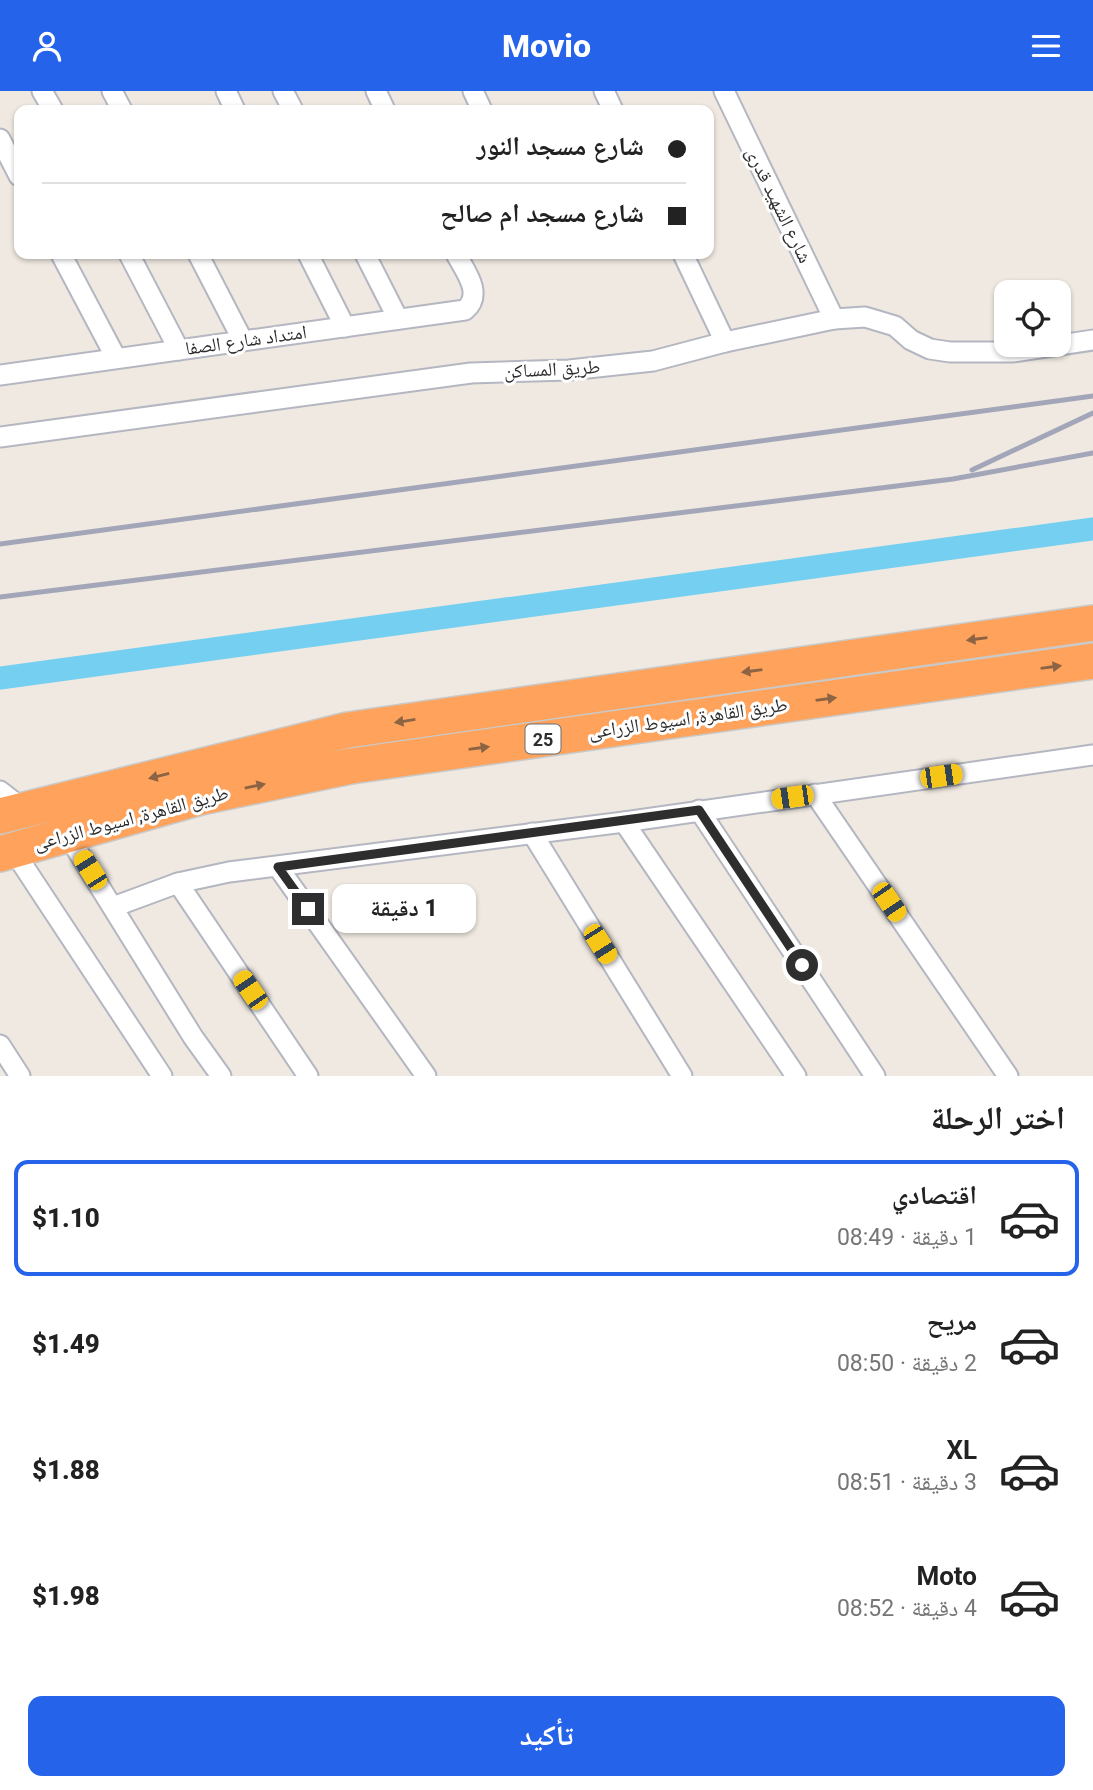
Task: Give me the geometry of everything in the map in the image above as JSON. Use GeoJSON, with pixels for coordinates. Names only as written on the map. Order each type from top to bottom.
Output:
{"type":"FeatureCollection","features":[{"type":"Feature","properties":{"kind":"highway","name":"طريق القاهرة, اسيوط الزراعى"},"geometry":{"type":"LineString","coordinates":[[8,805],[348,730],[465,711],[1093,623]]}},
{"type":"Feature","properties":{"kind":"highway","name":"طريق القاهرة, اسيوط الزراعى"},"geometry":{"type":"LineString","coordinates":[[16,850],[201,797],[351,766],[1093,661]]}},
{"type":"Feature","properties":{"kind":"highway"},"geometry":{"type":"LineString","coordinates":[[348,730],[351,766]]}},
{"type":"Feature","properties":{"kind":"highway"},"geometry":{"type":"LineString","coordinates":[[8,805],[16,850]]}},
{"type":"Feature","properties":{"kind":"street","name":"شارع الشهيد قدرى"},"geometry":{"type":"LineString","coordinates":[[724,91],[834,319]]}},
{"type":"Feature","properties":{"kind":"street"},"geometry":{"type":"LineString","coordinates":[[0,139],[14,166]]}},
{"type":"Feature","properties":{"kind":"street"},"geometry":{"type":"LineString","coordinates":[[64,259],[116,358]]}},
{"type":"Feature","properties":{"kind":"street"},"geometry":{"type":"LineString","coordinates":[[132,259],[179,350]]}},
{"type":"Feature","properties":{"kind":"street"},"geometry":{"type":"LineString","coordinates":[[201,259],[243,341]]}},
{"type":"Feature","properties":{"kind":"street"},"geometry":{"type":"LineString","coordinates":[[311,259],[345,327]]}},
{"type":"Feature","properties":{"kind":"street"},"geometry":{"type":"LineString","coordinates":[[368,259],[398,319]]}},
{"type":"Feature","properties":{"kind":"street","name":"امتداد شارع الصفا"},"geometry":{"type":"LineString","coordinates":[[0,375],[465,310],[472,302],[472,286],[458,259]]}},
{"type":"Feature","properties":{"kind":"street"},"geometry":{"type":"LineString","coordinates":[[685,259],[725,342]]}},
{"type":"Feature","properties":{"kind":"street","name":"طريق المساكن"},"geometry":{"type":"LineString","coordinates":[[0,436],[471,373],[569,370],[653,361],[725,342],[834,319],[865,317],[895,326],[911,340],[930,349],[950,352],[1013,352],[1093,341]]}},
{"type":"Feature","properties":{"kind":"street"},"geometry":{"type":"LineString","coordinates":[[113,907],[178,883],[229,872],[624,822],[1093,755]]}},
{"type":"Feature","properties":{"kind":"street"},"geometry":{"type":"LineString","coordinates":[[815,794],[1008,1076]]}},
{"type":"Feature","properties":{"kind":"street"},"geometry":{"type":"LineString","coordinates":[[699,810],[875,1076]]}},
{"type":"Feature","properties":{"kind":"street"},"geometry":{"type":"LineString","coordinates":[[624,822],[796,1076]]}},
{"type":"Feature","properties":{"kind":"street"},"geometry":{"type":"LineString","coordinates":[[67,834],[193,1037],[221,1076]]}},
{"type":"Feature","properties":{"kind":"street"},"geometry":{"type":"LineString","coordinates":[[532,834],[682,1076]]}},
{"type":"Feature","properties":{"kind":"street"},"geometry":{"type":"LineString","coordinates":[[16,850],[162,1076]]}},
{"type":"Feature","properties":{"kind":"street"},"geometry":{"type":"LineString","coordinates":[[278,867],[426,1076]]}},
{"type":"Feature","properties":{"kind":"street"},"geometry":{"type":"LineString","coordinates":[[178,883],[307,1076]]}},
{"type":"Feature","properties":{"kind":"street"},"geometry":{"type":"LineString","coordinates":[[0,1045],[20,1076]]}},
{"type":"Feature","properties":{"kind":"waterway"},"geometry":{"type":"LineString","coordinates":[[0,678],[1093,529]]}},
{"type":"Feature","properties":{"kind":"railway"},"geometry":{"type":"LineString","coordinates":[[0,544],[1093,396]]}},
{"type":"Feature","properties":{"kind":"railway"},"geometry":{"type":"LineString","coordinates":[[972,470],[1093,413]]}},
{"type":"Feature","properties":{"kind":"railway"},"geometry":{"type":"LineString","coordinates":[[0,597],[953,479],[1093,453]]}},
{"type":"Feature","properties":{"kind":"route"},"geometry":{"type":"LineString","coordinates":[[308,909],[278,867],[699,810],[802,965]]}}]}
